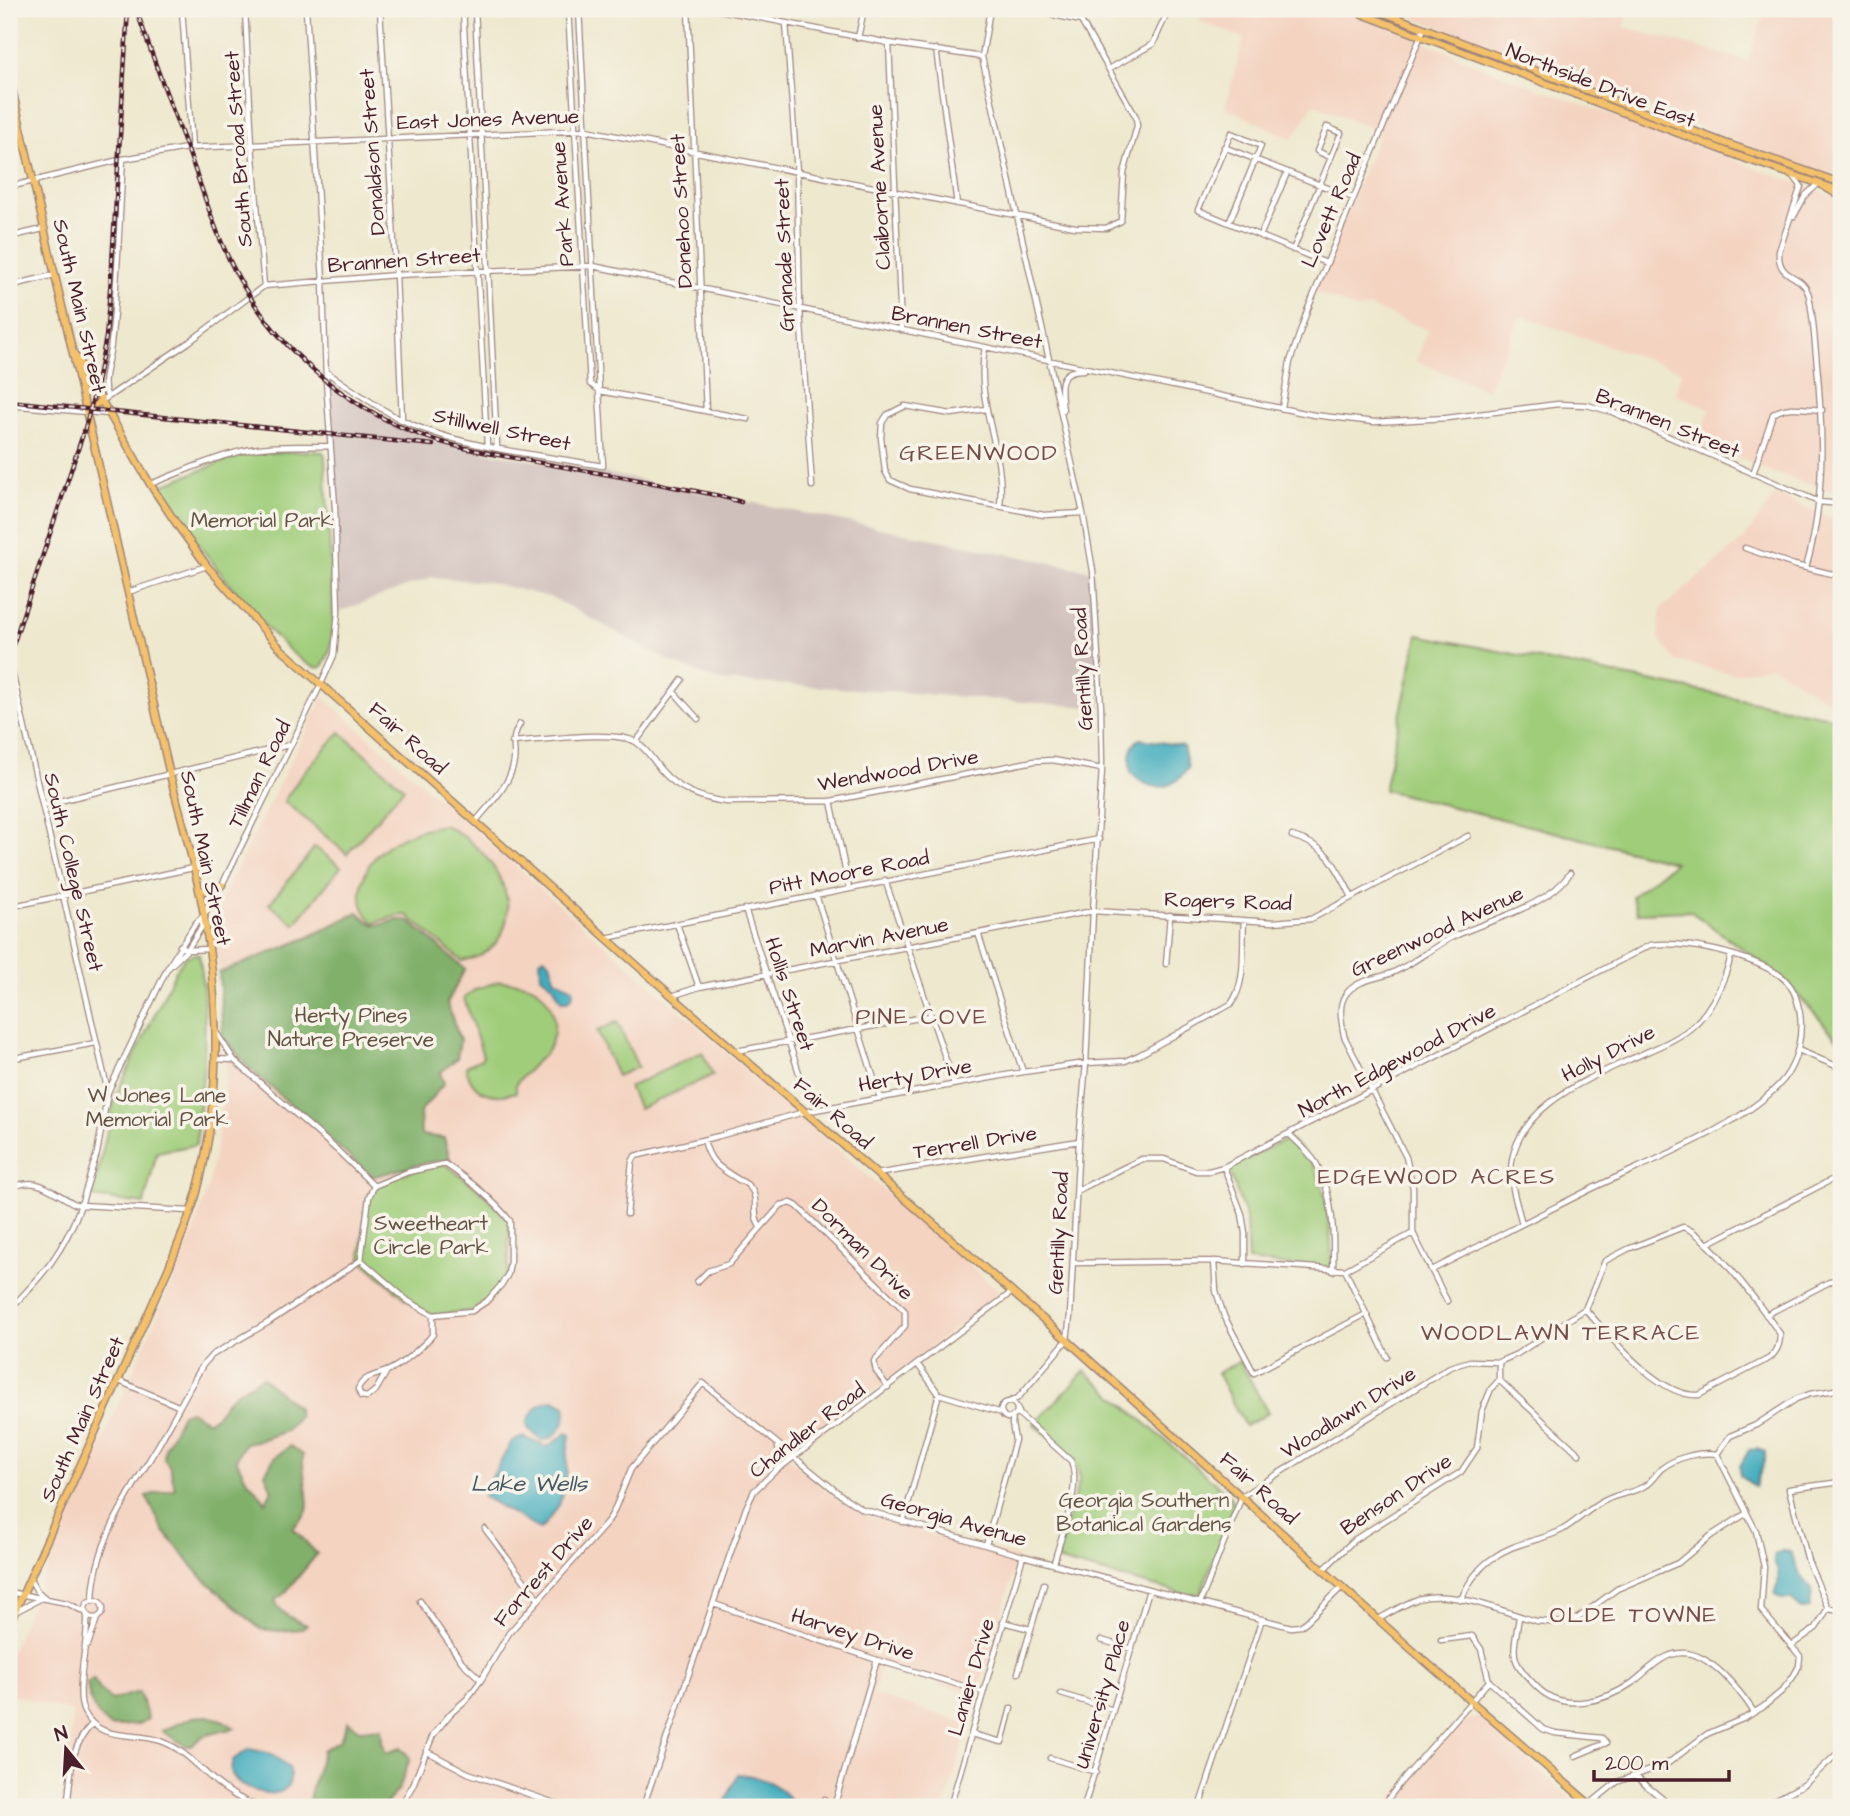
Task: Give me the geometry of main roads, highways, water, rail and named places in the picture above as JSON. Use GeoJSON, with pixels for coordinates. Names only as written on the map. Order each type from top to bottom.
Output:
{"type":"FeatureCollection","features":[{"type":"Feature","properties":{"kind":"highway"},"geometry":{"type":"LineString","coordinates":[[1821,185],[1841,193]]}},
{"type":"Feature","properties":{"kind":"main road","name":"Northside Drive East"},"geometry":{"type":"LineString","coordinates":[[1349,9],[1821,185]]}},
{"type":"Feature","properties":{"kind":"main road","name":"Northside Drive East"},"geometry":{"type":"LineString","coordinates":[[1374,9],[1724,143],[1840,183]]}},
{"type":"Feature","properties":{"kind":"main road","name":"South Main Street"},"geometry":{"type":"LineString","coordinates":[[9,81],[199,890],[215,992],[216,1032],[216,1059],[207,1138],[196,1193],[169,1267],[121,1381],[9,1625]]}},
{"type":"Feature","properties":{"kind":"main road","name":"Fair Road"},"geometry":{"type":"LineString","coordinates":[[72,350],[105,399],[109,414],[150,484],[206,566],[279,648],[804,1112],[1067,1340],[1591,1806]]}},
{"type":"Feature","properties":{"kind":"main road"},"geometry":{"type":"LineString","coordinates":[[86,410],[105,399]]}},
{"type":"Feature","properties":{"kind":"main road"},"geometry":{"type":"LineString","coordinates":[[199,890],[206,891],[222,885]]}},
{"type":"Feature","properties":{"kind":"water"},"geometry":{"type":"Polygon","coordinates":[[[1140,739],[1183,746],[1188,768],[1169,785],[1161,787],[1146,784],[1131,773],[1132,749],[1140,739]]]}},
{"type":"Feature","properties":{"kind":"water"},"geometry":{"type":"Polygon","coordinates":[[[544,957],[550,962],[555,979],[573,988],[572,998],[567,1001],[561,1001],[553,985],[541,976],[540,960],[544,957]]]}},
{"type":"Feature","properties":{"kind":"water"},"geometry":{"type":"Polygon","coordinates":[[[554,1400],[565,1406],[565,1418],[557,1433],[542,1441],[528,1428],[527,1421],[541,1404],[554,1400]]]}},
{"type":"Feature","properties":{"kind":"water","name":"Lake Wells"},"geometry":{"type":"Polygon","coordinates":[[[567,1433],[570,1435],[562,1496],[559,1505],[543,1527],[539,1529],[484,1497],[486,1488],[512,1441],[523,1437],[547,1447],[567,1433]]]}},
{"type":"Feature","properties":{"kind":"water"},"geometry":{"type":"Polygon","coordinates":[[[1758,1449],[1765,1452],[1765,1458],[1755,1487],[1740,1475],[1740,1466],[1749,1450],[1758,1449]]]}},
{"type":"Feature","properties":{"kind":"water"},"geometry":{"type":"Polygon","coordinates":[[[1790,1552],[1800,1574],[1812,1589],[1810,1608],[1801,1609],[1792,1599],[1782,1599],[1775,1595],[1779,1578],[1774,1561],[1775,1554],[1790,1552]]]}},
{"type":"Feature","properties":{"kind":"water"},"geometry":{"type":"Polygon","coordinates":[[[249,1749],[272,1754],[289,1768],[290,1781],[285,1789],[278,1793],[257,1791],[247,1788],[233,1776],[233,1760],[249,1749]]]}},
{"type":"Feature","properties":{"kind":"water"},"geometry":{"type":"Polygon","coordinates":[[[738,1774],[762,1779],[775,1786],[787,1796],[792,1803],[791,1807],[723,1807],[738,1774]]]}},
{"type":"Feature","properties":{"kind":"railway"},"geometry":{"type":"LineString","coordinates":[[9,657],[85,428],[106,337],[128,9]]}},
{"type":"Feature","properties":{"kind":"railway"},"geometry":{"type":"LineString","coordinates":[[136,9],[213,220],[235,272],[264,317],[309,367],[364,407],[424,436],[507,457],[702,492],[741,502]]}},
{"type":"Feature","properties":{"kind":"railway"},"geometry":{"type":"LineString","coordinates":[[9,401],[433,445]]}},
{"type":"Feature","properties":{"kind":"district","name":"GREENWOOD"},"geometry":{"type":"Point","coordinates":[979,452]}},
{"type":"Feature","properties":{"kind":"district","name":"PINE COVE"},"geometry":{"type":"Point","coordinates":[922,1016]}},
{"type":"Feature","properties":{"kind":"district","name":"EDGEWOOD ACRES"},"geometry":{"type":"Point","coordinates":[1437,1176]}},
{"type":"Feature","properties":{"kind":"district","name":"WOODLAWN TERRACE"},"geometry":{"type":"Point","coordinates":[1561,1332]}},
{"type":"Feature","properties":{"kind":"district","name":"OLDE TOWNE"},"geometry":{"type":"Point","coordinates":[1634,1614]}},
{"type":"Feature","properties":{"kind":"park label","name":"Memorial Park"},"geometry":{"type":"Point","coordinates":[262,520]}},
{"type":"Feature","properties":{"kind":"park label","name":"Herty Pines Nature Preserve"},"geometry":{"type":"Point","coordinates":[351,1027]}},
{"type":"Feature","properties":{"kind":"park label","name":"W Jones Lane Memorial Park"},"geometry":{"type":"Point","coordinates":[157,1107]}},
{"type":"Feature","properties":{"kind":"park label","name":"Sweetheart Circle Park"},"geometry":{"type":"Point","coordinates":[431,1235]}},
{"type":"Feature","properties":{"kind":"park label","name":"Georgia Southern Botanical Gardens"},"geometry":{"type":"Point","coordinates":[1144,1512]}}]}
